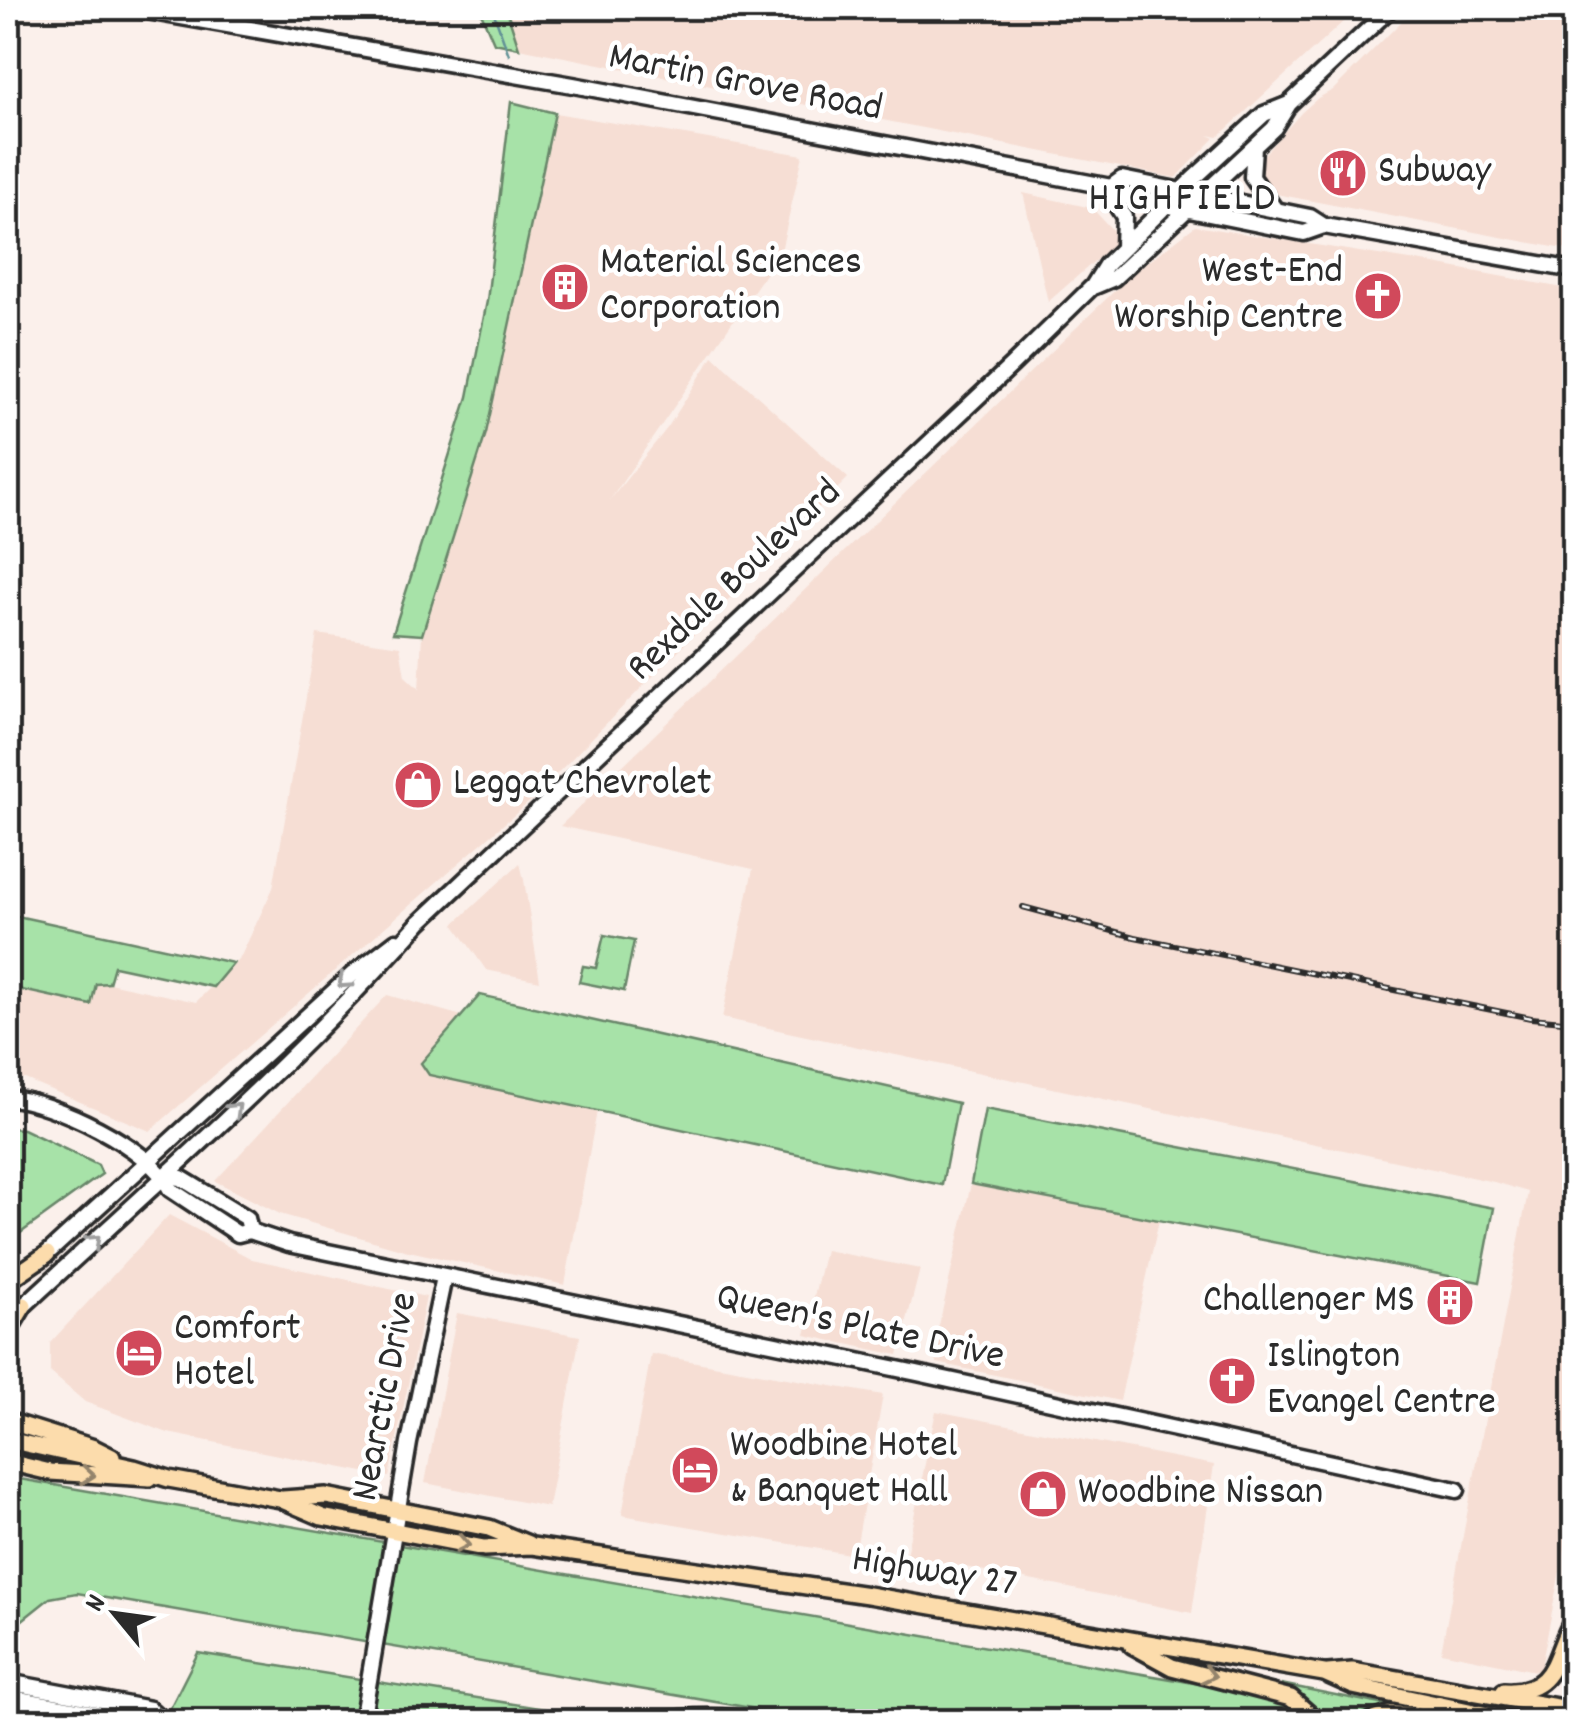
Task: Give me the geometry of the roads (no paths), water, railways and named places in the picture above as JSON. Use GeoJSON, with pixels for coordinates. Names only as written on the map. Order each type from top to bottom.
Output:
{"type":"FeatureCollection","features":[{"type":"Feature","properties":{"kind":"main road","name":"Martin Grove Road"},"geometry":{"type":"LineString","coordinates":[[129,8],[659,101],[1107,186],[1120,196],[1304,233],[1324,226]]}},
{"type":"Feature","properties":{"kind":"main road","name":"Rexdale Boulevard"},"geometry":{"type":"LineString","coordinates":[[1093,286],[1114,278],[1274,128],[1289,104],[1392,8]]}},
{"type":"Feature","properties":{"kind":"main road","name":"Rexdale Boulevard"},"geometry":{"type":"LineString","coordinates":[[8,1292],[354,973],[420,922],[835,535],[1093,286],[1106,264],[1180,190],[1264,114],[1289,104]]}},
{"type":"Feature","properties":{"kind":"main road"},"geometry":{"type":"LineString","coordinates":[[1255,145],[1252,177],[1274,209]]}},
{"type":"Feature","properties":{"kind":"main road","name":"Martin Grove Road"},"geometry":{"type":"LineString","coordinates":[[1107,186],[1122,179],[1310,217],[1324,226],[1574,270]]}},
{"type":"Feature","properties":{"kind":"main road"},"geometry":{"type":"LineString","coordinates":[[1107,186],[1124,217],[1123,248]]}},
{"type":"Feature","properties":{"kind":"main road","name":"Rexdale Boulevard"},"geometry":{"type":"LineString","coordinates":[[8,1321],[365,984],[420,922]]}},
{"type":"Feature","properties":{"kind":"main road","name":"Queen's Plate Drive"},"geometry":{"type":"LineString","coordinates":[[8,1098],[74,1117],[148,1160],[165,1176],[170,1188],[238,1234],[250,1232],[289,1244],[900,1369],[1457,1490]]}},
{"type":"Feature","properties":{"kind":"main road"},"geometry":{"type":"LineString","coordinates":[[8,1281],[48,1254]]}},
{"type":"Feature","properties":{"kind":"main road","name":"Nearctic Drive"},"geometry":{"type":"LineString","coordinates":[[362,1722],[394,1530],[444,1276]]}},
{"type":"Feature","properties":{"kind":"main road"},"geometry":{"type":"LineString","coordinates":[[8,1332],[24,1305]]}},
{"type":"Feature","properties":{"kind":"main road"},"geometry":{"type":"LineString","coordinates":[[8,1422],[94,1448],[134,1468]]}},
{"type":"Feature","properties":{"kind":"main road","name":"Highway 27"},"geometry":{"type":"LineString","coordinates":[[8,1440],[169,1479],[280,1499],[322,1517],[484,1548],[532,1546],[868,1596],[1324,1673],[1352,1671],[1574,1710]]}},
{"type":"Feature","properties":{"kind":"main road","name":"Highway 27"},"geometry":{"type":"LineString","coordinates":[[8,1462],[50,1472],[169,1479]]}},
{"type":"Feature","properties":{"kind":"main road","name":"Highway 27"},"geometry":{"type":"LineString","coordinates":[[280,1499],[326,1496],[488,1528],[532,1546]]}},
{"type":"Feature","properties":{"kind":"main road"},"geometry":{"type":"LineString","coordinates":[[1446,1686],[1515,1691],[1532,1687],[1552,1672],[1574,1619]]}},
{"type":"Feature","properties":{"kind":"main road"},"geometry":{"type":"LineString","coordinates":[[1120,1638],[1172,1667],[1290,1698],[1318,1722]]}},
{"type":"Feature","properties":{"kind":"main road","name":"Highway 27"},"geometry":{"type":"LineString","coordinates":[[1324,1673],[1353,1686],[1520,1722]]}},
{"type":"Feature","properties":{"kind":"main road"},"geometry":{"type":"LineString","coordinates":[[8,1682],[150,1709],[157,1720],[187,1722]]}},
{"type":"Feature","properties":{"kind":"main road"},"geometry":{"type":"LineString","coordinates":[[8,1697],[141,1722]]}},
{"type":"Feature","properties":{"kind":"main road"},"geometry":{"type":"LineString","coordinates":[[1368,1722],[1392,1714],[1506,1722]]}},
{"type":"Feature","properties":{"kind":"main road"},"geometry":{"type":"LineString","coordinates":[[652,1722],[736,1717],[761,1722]]}},
{"type":"Feature","properties":{"kind":"waterway"},"geometry":{"type":"LineString","coordinates":[[492,8],[509,55]]}},
{"type":"Feature","properties":{"kind":"railway"},"geometry":{"type":"LineString","coordinates":[[1023,907],[1135,937],[1531,1018],[1574,1022]]}},
{"type":"Feature","properties":{"kind":"place","name":"Subway"},"geometry":{"type":"Point","coordinates":[1343,173]}},
{"type":"Feature","properties":{"kind":"place","name":"Material Sciences Corporation"},"geometry":{"type":"Point","coordinates":[565,287]}},
{"type":"Feature","properties":{"kind":"place","name":"West-End Worship Centre"},"geometry":{"type":"Point","coordinates":[1378,296]}},
{"type":"Feature","properties":{"kind":"place","name":"Leggat Chevrolet"},"geometry":{"type":"Point","coordinates":[418,785]}},
{"type":"Feature","properties":{"kind":"place","name":"Challenger MS"},"geometry":{"type":"Point","coordinates":[1450,1302]}},
{"type":"Feature","properties":{"kind":"place","name":"Comfort Hotel"},"geometry":{"type":"Point","coordinates":[139,1353]}},
{"type":"Feature","properties":{"kind":"place","name":"Islington Evangel Centre"},"geometry":{"type":"Point","coordinates":[1232,1381]}},
{"type":"Feature","properties":{"kind":"place","name":"Woodbine Hotel & Banquet Hall"},"geometry":{"type":"Point","coordinates":[695,1470]}},
{"type":"Feature","properties":{"kind":"place","name":"Woodbine Nissan"},"geometry":{"type":"Point","coordinates":[1043,1494]}},
{"type":"Feature","properties":{"kind":"district","name":"HIGHFIELD"},"geometry":{"type":"Point","coordinates":[1183,201]}}]}
